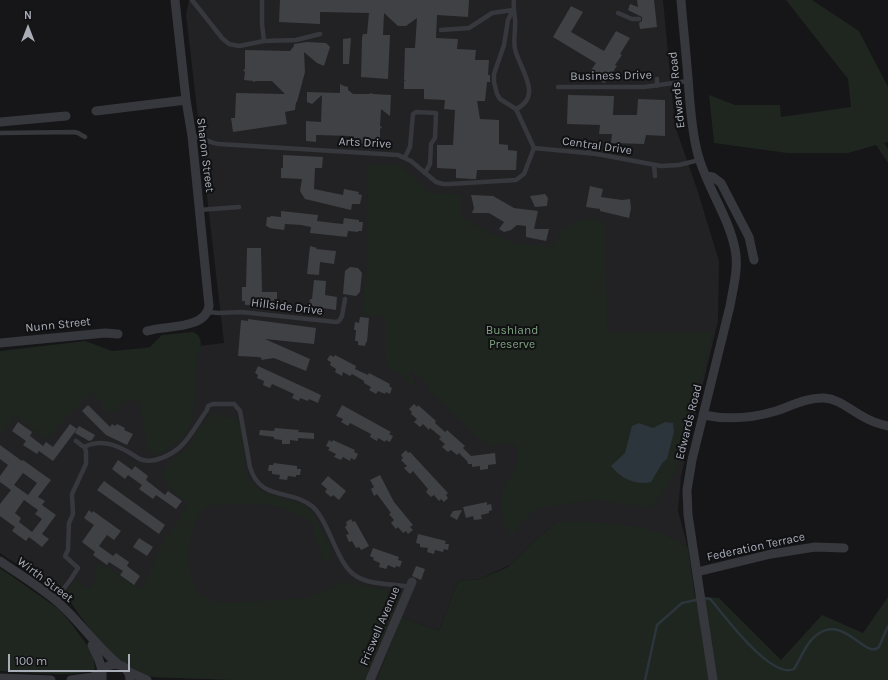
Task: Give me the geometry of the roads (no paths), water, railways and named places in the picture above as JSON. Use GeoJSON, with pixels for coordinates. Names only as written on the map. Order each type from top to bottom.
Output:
{"type":"FeatureCollection","features":[{"type":"Feature","properties":{"kind":"street","name":"Sharon Street"},"geometry":{"type":"LineString","coordinates":[[175,0],[186,100],[192,136],[209,298],[208,312]]}},
{"type":"Feature","properties":{"kind":"street","name":"Edwards Road"},"geometry":{"type":"LineString","coordinates":[[681,0],[692,128],[699,160],[730,232],[735,250],[736,262],[735,280],[730,306],[692,460],[687,499],[688,515],[713,680]]}},
{"type":"Feature","properties":{"kind":"street"},"geometry":{"type":"LineString","coordinates":[[96,111],[186,100]]}},
{"type":"Feature","properties":{"kind":"street"},"geometry":{"type":"LineString","coordinates":[[0,122],[66,116]]}},
{"type":"Feature","properties":{"kind":"street"},"geometry":{"type":"LineString","coordinates":[[706,176],[713,176],[721,183],[749,236],[754,260]]}},
{"type":"Feature","properties":{"kind":"street"},"geometry":{"type":"LineString","coordinates":[[146,330],[196,322],[201,320],[208,312]]}},
{"type":"Feature","properties":{"kind":"street","name":"Nunn Street"},"geometry":{"type":"LineString","coordinates":[[0,343],[105,333],[118,334]]}},
{"type":"Feature","properties":{"kind":"street"},"geometry":{"type":"LineString","coordinates":[[703,415],[728,418],[753,416],[776,411],[813,399],[825,398],[838,400],[863,417],[888,426]]}},
{"type":"Feature","properties":{"kind":"street","name":"Federation Terrace"},"geometry":{"type":"LineString","coordinates":[[697,572],[778,553],[815,548],[844,548]]}},
{"type":"Feature","properties":{"kind":"street","name":"Wirth Street"},"geometry":{"type":"LineString","coordinates":[[0,561],[55,600],[103,652],[118,664],[128,676]]}},
{"type":"Feature","properties":{"kind":"street","name":"Friswell Avenue"},"geometry":{"type":"LineString","coordinates":[[370,680],[411,585]]}},
{"type":"Feature","properties":{"kind":"street","name":"Wirth Street"},"geometry":{"type":"LineString","coordinates":[[90,638],[100,660],[102,674]]}},
{"type":"Feature","properties":{"kind":"street"},"geometry":{"type":"LineString","coordinates":[[71,680],[93,677],[102,674],[109,665],[118,664]]}},
{"type":"Feature","properties":{"kind":"street"},"geometry":{"type":"LineString","coordinates":[[128,676],[147,680]]}},
{"type":"Feature","properties":{"kind":"street"},"geometry":{"type":"LineString","coordinates":[[0,678],[52,680]]}},
{"type":"Feature","properties":{"kind":"lane"},"geometry":{"type":"LineString","coordinates":[[192,0],[222,38],[229,44],[236,46],[264,41],[296,40],[320,34]]}},
{"type":"Feature","properties":{"kind":"lane"},"geometry":{"type":"LineString","coordinates":[[262,0],[264,41]]}},
{"type":"Feature","properties":{"kind":"lane"},"geometry":{"type":"LineString","coordinates":[[514,0],[515,50],[529,83],[527,101],[523,106],[516,109]]}},
{"type":"Feature","properties":{"kind":"lane"},"geometry":{"type":"LineString","coordinates":[[441,30],[469,28],[492,13],[513,10]]}},
{"type":"Feature","properties":{"kind":"lane"},"geometry":{"type":"LineString","coordinates":[[513,10],[508,20],[504,45],[493,79],[500,99],[516,109],[534,148]]}},
{"type":"Feature","properties":{"kind":"lane"},"geometry":{"type":"LineString","coordinates":[[618,13],[632,19],[639,19]]}},
{"type":"Feature","properties":{"kind":"lane"},"geometry":{"type":"LineString","coordinates":[[657,79],[657,86]]}},
{"type":"Feature","properties":{"kind":"lane","name":"Business Drive"},"geometry":{"type":"LineString","coordinates":[[558,87],[598,88],[657,86],[688,81]]}},
{"type":"Feature","properties":{"kind":"lane"},"geometry":{"type":"LineString","coordinates":[[405,157],[410,147],[413,114],[416,112],[436,113],[435,138],[432,144],[430,164],[425,173]]}},
{"type":"Feature","properties":{"kind":"lane"},"geometry":{"type":"LineString","coordinates":[[0,133],[74,132],[85,137]]}},
{"type":"Feature","properties":{"kind":"lane","name":"Arts Drive"},"geometry":{"type":"LineString","coordinates":[[192,136],[198,136],[212,143],[218,144],[390,154],[405,157],[416,164],[436,182],[443,184],[511,181],[521,177],[524,174],[534,148]]}},
{"type":"Feature","properties":{"kind":"lane"},"geometry":{"type":"LineString","coordinates":[[588,153],[590,144]]}},
{"type":"Feature","properties":{"kind":"lane","name":"Central Drive"},"geometry":{"type":"LineString","coordinates":[[534,148],[588,153],[654,165],[679,165],[699,160]]}},
{"type":"Feature","properties":{"kind":"lane"},"geometry":{"type":"LineString","coordinates":[[654,165],[655,176]]}},
{"type":"Feature","properties":{"kind":"lane"},"geometry":{"type":"LineString","coordinates":[[199,210],[239,207]]}},
{"type":"Feature","properties":{"kind":"lane","name":"Hillside Drive"},"geometry":{"type":"LineString","coordinates":[[208,312],[248,312],[336,322],[339,321],[342,316],[345,299]]}},
{"type":"Feature","properties":{"kind":"lane"},"geometry":{"type":"LineString","coordinates":[[84,447],[98,442],[107,443],[120,448],[139,459],[154,460],[168,455],[181,446],[207,410],[208,406],[213,404],[234,404],[240,411],[250,467],[258,484],[272,492],[304,501],[314,508],[347,567],[356,576],[373,582],[411,585]]}},
{"type":"Feature","properties":{"kind":"lane"},"geometry":{"type":"LineString","coordinates":[[55,600],[78,568],[65,556],[68,550],[68,523],[73,514],[72,494],[86,464],[86,452],[84,447],[76,441]]}},
{"type":"Feature","properties":{"kind":"waterway"},"geometry":{"type":"LineString","coordinates":[[704,598],[712,601],[738,632],[762,657],[785,670],[794,669],[804,650],[818,634],[828,630],[837,630],[846,633],[868,648],[874,649],[879,647],[888,626]]}},
{"type":"Feature","properties":{"kind":"waterway"},"geometry":{"type":"LineString","coordinates":[[645,680],[657,625],[682,603],[696,600]]}},
{"type":"Feature","properties":{"kind":"park label","name":"Bushland Preserve"},"geometry":{"type":"Point","coordinates":[512,338]}}]}
